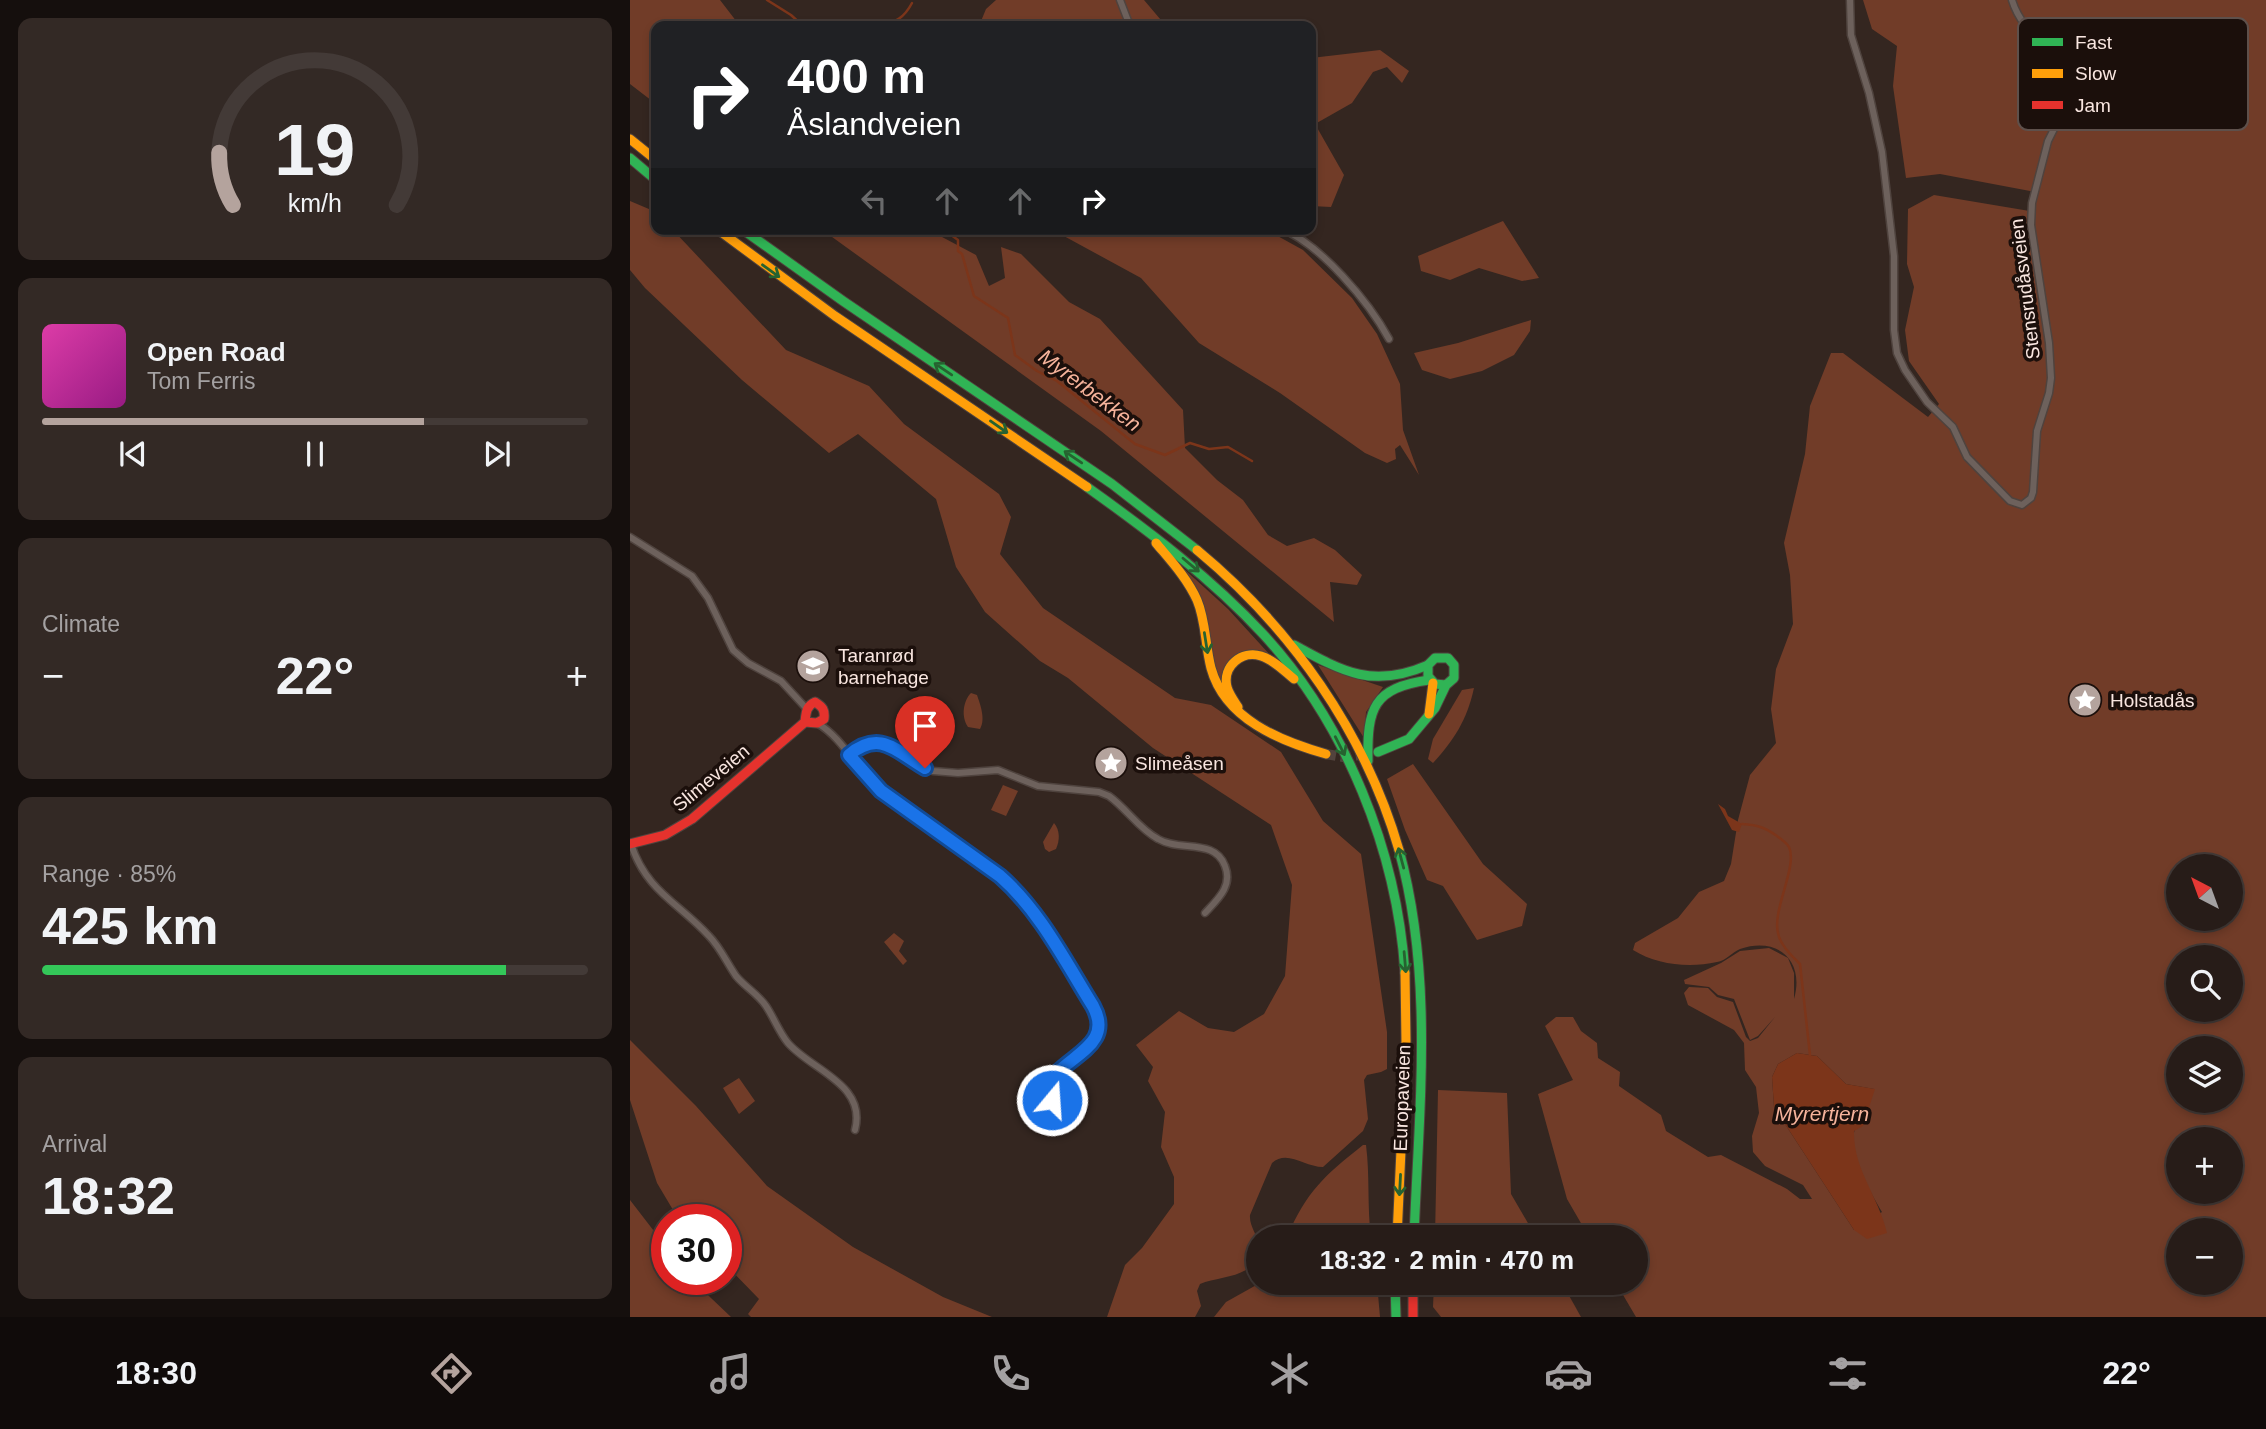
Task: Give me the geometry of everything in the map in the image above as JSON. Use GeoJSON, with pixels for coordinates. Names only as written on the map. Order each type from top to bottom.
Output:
{"type":"FeatureCollection","features":[{"type":"Feature","properties":{"kind":"main road"},"geometry":{"type":"LineString","coordinates":[[630,139],[651,156]]}},
{"type":"Feature","properties":{"kind":"main road"},"geometry":{"type":"LineString","coordinates":[[630,158],[651,176]]}},
{"type":"Feature","properties":{"kind":"main road"},"geometry":{"type":"LineString","coordinates":[[725,235],[825,310],[1138,523],[1191,588],[1202,614],[1211,669],[1225,700],[1255,723],[1287,740],[1326,754]]}},
{"type":"Feature","properties":{"kind":"main road"},"geometry":{"type":"LineString","coordinates":[[750,235],[855,311],[1107,480],[1209,561],[1263,612],[1289,642],[1330,697],[1368,768]]}},
{"type":"Feature","properties":{"kind":"main road","name":"Europaveien"},"geometry":{"type":"LineString","coordinates":[[1138,523],[1199,572],[1235,605],[1278,651],[1305,687],[1338,741],[1359,782],[1376,827],[1391,879],[1401,930],[1406,986],[1397,1225]]}},
{"type":"Feature","properties":{"kind":"main road"},"geometry":{"type":"LineString","coordinates":[[1289,642],[1336,668],[1378,679],[1398,677],[1429,665],[1439,657],[1452,661],[1456,674],[1452,682],[1446,685],[1435,708],[1409,739],[1378,752]]}},
{"type":"Feature","properties":{"kind":"main road"},"geometry":{"type":"LineString","coordinates":[[1241,713],[1229,692],[1226,680],[1230,666],[1244,655],[1265,657],[1305,687]]}},
{"type":"Feature","properties":{"kind":"main road"},"geometry":{"type":"LineString","coordinates":[[1429,665],[1429,714]]}},
{"type":"Feature","properties":{"kind":"main road"},"geometry":{"type":"LineString","coordinates":[[1368,768],[1367,729],[1369,717],[1377,701],[1400,685],[1431,681],[1446,685]]}},
{"type":"Feature","properties":{"kind":"main road"},"geometry":{"type":"LineString","coordinates":[[815,702],[823,707],[825,717],[817,723],[805,722],[806,708],[815,702]]}},
{"type":"Feature","properties":{"kind":"main road","name":"Slimeveien"},"geometry":{"type":"LineString","coordinates":[[630,844],[665,835],[692,819],[805,722]]}},
{"type":"Feature","properties":{"kind":"main road","name":"Europaveien"},"geometry":{"type":"LineString","coordinates":[[1368,768],[1400,851],[1411,899],[1420,960],[1422,1041],[1414,1225]]}},
{"type":"Feature","properties":{"kind":"main road"},"geometry":{"type":"LineString","coordinates":[[1395,1295],[1396,1317]]}},
{"type":"Feature","properties":{"kind":"main road"},"geometry":{"type":"LineString","coordinates":[[1413,1295],[1413,1317]]}},
{"type":"Feature","properties":{"kind":"street"},"geometry":{"type":"LineString","coordinates":[[1120,0],[1128,21]]}},
{"type":"Feature","properties":{"kind":"street","name":"Stensrudåsveien"},"geometry":{"type":"LineString","coordinates":[[1850,0],[1851,35],[1869,93],[1882,152],[1894,256],[1894,330],[1898,353],[1905,370],[1927,402],[1953,427],[1967,457],[2010,501],[2022,505],[2032,498],[2037,430],[2051,379],[2049,343],[2031,225],[2032,203],[2048,141],[2054,130]]}},
{"type":"Feature","properties":{"kind":"street","name":"Stensrudåsveien"},"geometry":{"type":"LineString","coordinates":[[2012,0],[2020,18]]}},
{"type":"Feature","properties":{"kind":"street"},"geometry":{"type":"LineString","coordinates":[[1293,235],[1339,274],[1367,304],[1389,339]]}},
{"type":"Feature","properties":{"kind":"street"},"geometry":{"type":"LineString","coordinates":[[630,537],[692,576],[708,598],[733,650],[748,663],[781,681],[806,708]]}},
{"type":"Feature","properties":{"kind":"street"},"geometry":{"type":"LineString","coordinates":[[817,723],[881,791],[1006,882],[1041,923],[1093,1006],[1099,1023],[1092,1043],[1037,1088],[1037,1096],[1042,1102],[1049,1103],[1055,1096],[1057,1073]]}},
{"type":"Feature","properties":{"kind":"street"},"geometry":{"type":"LineString","coordinates":[[849,755],[865,744],[881,743],[933,771],[958,773],[998,770],[1038,786],[1090,791],[1109,796],[1159,840],[1207,848],[1219,855],[1224,863],[1228,882],[1224,891],[1205,913]]}},
{"type":"Feature","properties":{"kind":"street"},"geometry":{"type":"LineString","coordinates":[[630,844],[639,863],[659,892],[709,935],[740,980],[766,1006],[788,1042],[837,1081],[856,1108],[858,1118],[855,1130]]}},
{"type":"Feature","properties":{"kind":"shaded area"},"geometry":{"type":"Polygon","coordinates":[[[630,0],[720,0],[736,21],[651,21],[651,100],[630,84],[630,0]]]}},
{"type":"Feature","properties":{"kind":"shaded area"},"geometry":{"type":"Polygon","coordinates":[[[996,0],[1144,0],[1162,21],[981,21],[986,9],[996,0]]]}},
{"type":"Feature","properties":{"kind":"shaded area"},"geometry":{"type":"Polygon","coordinates":[[[1863,0],[2266,0],[2266,1317],[1636,1317],[1623,1295],[1648,1295],[1648,1225],[1582,1225],[1567,1199],[1538,1094],[1573,1080],[1545,1026],[1556,1017],[1573,1017],[1581,1031],[1597,1043],[1598,1058],[1620,1072],[1619,1086],[1661,1115],[1666,1131],[1708,1157],[1721,1155],[1787,1189],[1800,1199],[1812,1199],[1803,1185],[1765,1166],[1753,1152],[1752,1136],[1759,1113],[1756,1087],[1745,1070],[1744,1043],[1734,1030],[1688,1005],[1684,993],[1689,987],[1708,988],[1717,997],[1733,1002],[1750,1041],[1758,1038],[1775,1017],[1758,1036],[1750,1040],[1734,999],[1718,995],[1709,987],[1685,984],[1684,980],[1740,951],[1769,948],[1788,958],[1777,949],[1754,946],[1740,949],[1720,961],[1684,965],[1652,959],[1633,950],[1635,943],[1678,918],[1699,892],[1724,881],[1731,864],[1738,820],[1750,775],[1776,743],[1771,709],[1776,669],[1793,624],[1790,575],[1784,543],[1805,454],[1810,406],[1831,353],[1843,353],[1928,417],[1939,404],[1909,361],[1905,330],[1914,287],[1907,264],[1908,209],[1934,195],[2036,212],[2036,192],[1940,174],[1906,178],[1893,86],[1897,46],[1872,29],[1863,0]],[[1788,958],[1794,973],[1794,999],[1796,973],[1788,958]],[[1797,1053],[1778,1064],[1772,1077],[1774,1107],[1854,1230],[1882,1212],[1861,1172],[1853,1139],[1857,1124],[1874,1089],[1846,1084],[1817,1056],[1797,1053]]]}},
{"type":"Feature","properties":{"kind":"shaded area"},"geometry":{"type":"Polygon","coordinates":[[[1380,50],[1409,71],[1402,83],[1387,67],[1373,72],[1352,103],[1316,123],[1316,57],[1380,50]]]}},
{"type":"Feature","properties":{"kind":"shaded area"},"geometry":{"type":"Polygon","coordinates":[[[1316,126],[1344,175],[1331,207],[1316,206],[1316,126]]]}},
{"type":"Feature","properties":{"kind":"shaded area"},"geometry":{"type":"Polygon","coordinates":[[[630,201],[651,210],[651,235],[678,235],[786,350],[869,386],[904,424],[999,494],[1011,517],[1000,554],[1043,608],[1175,698],[1211,705],[1281,752],[1323,821],[1361,854],[1387,1032],[1387,1069],[1367,1075],[1364,1080],[1368,1119],[1363,1131],[1323,1167],[1290,1158],[1278,1159],[1272,1163],[1250,1215],[1252,1225],[1246,1225],[1246,1270],[1200,1284],[1197,1291],[1201,1306],[1195,1317],[1107,1317],[1125,1265],[1142,1248],[1174,1204],[1174,1177],[1161,1147],[1165,1112],[1148,1081],[1153,1067],[1136,1045],[1179,1011],[1208,1028],[1234,1032],[1264,1014],[1285,976],[1292,885],[1271,825],[1153,748],[1068,678],[1040,661],[985,612],[956,567],[936,499],[858,434],[829,453],[742,380],[645,288],[630,270],[630,201]]]}},
{"type":"Feature","properties":{"kind":"shaded area"},"geometry":{"type":"Polygon","coordinates":[[[1503,221],[1539,278],[1522,281],[1479,268],[1450,280],[1421,271],[1418,256],[1503,221]]]}},
{"type":"Feature","properties":{"kind":"shaded area"},"geometry":{"type":"Polygon","coordinates":[[[829,235],[938,235],[976,255],[989,286],[1005,278],[1001,247],[1021,254],[1069,302],[1100,319],[1183,410],[1185,448],[1217,480],[1243,500],[1268,535],[1287,546],[1314,538],[1335,550],[1362,575],[1357,585],[1330,582],[1334,622],[1101,431],[829,235]]]}},
{"type":"Feature","properties":{"kind":"shaded area"},"geometry":{"type":"Polygon","coordinates":[[[1062,235],[1276,235],[1303,250],[1352,298],[1377,334],[1400,384],[1403,430],[1419,475],[1400,445],[1395,449],[1396,459],[1387,463],[1365,453],[1280,393],[1199,343],[1141,278],[1062,235]]]}},
{"type":"Feature","properties":{"kind":"shaded area"},"geometry":{"type":"Polygon","coordinates":[[[1531,320],[1530,331],[1514,355],[1482,371],[1450,379],[1422,370],[1414,353],[1458,343],[1531,320]]]}},
{"type":"Feature","properties":{"kind":"shaded area"},"geometry":{"type":"Polygon","coordinates":[[[1183,568],[1228,609],[1271,656],[1242,651],[1223,690],[1183,568]]]}},
{"type":"Feature","properties":{"kind":"shaded area"},"geometry":{"type":"Polygon","coordinates":[[[1318,665],[1383,687],[1366,712],[1364,738],[1318,665]]]}},
{"type":"Feature","properties":{"kind":"shaded area"},"geometry":{"type":"Polygon","coordinates":[[[1474,688],[1459,729],[1433,763],[1428,759],[1433,739],[1462,690],[1474,688]]]}},
{"type":"Feature","properties":{"kind":"shaded area"},"geometry":{"type":"Polygon","coordinates":[[[971,693],[977,695],[981,707],[980,729],[968,727],[964,719],[965,705],[971,693]]]}},
{"type":"Feature","properties":{"kind":"shaded area"},"geometry":{"type":"Polygon","coordinates":[[[1413,764],[1483,864],[1527,904],[1522,926],[1477,940],[1443,886],[1427,880],[1387,779],[1413,764]]]}},
{"type":"Feature","properties":{"kind":"shaded area"},"geometry":{"type":"Polygon","coordinates":[[[1003,785],[1018,791],[1006,816],[991,810],[1003,785]]]}},
{"type":"Feature","properties":{"kind":"shaded area"},"geometry":{"type":"Polygon","coordinates":[[[1054,823],[1058,842],[1056,849],[1049,852],[1043,842],[1054,823]]]}},
{"type":"Feature","properties":{"kind":"shaded area"},"geometry":{"type":"Polygon","coordinates":[[[894,933],[904,941],[899,951],[907,961],[903,965],[884,942],[894,933]]]}},
{"type":"Feature","properties":{"kind":"shaded area"},"geometry":{"type":"Polygon","coordinates":[[[630,1040],[696,1106],[767,1186],[853,1247],[943,1297],[992,1317],[751,1317],[748,1314],[759,1299],[742,1281],[742,1204],[669,1204],[657,1183],[630,1100],[630,1040]]]}},
{"type":"Feature","properties":{"kind":"shaded area"},"geometry":{"type":"Polygon","coordinates":[[[739,1078],[755,1101],[739,1114],[723,1088],[739,1078]]]}},
{"type":"Feature","properties":{"kind":"shaded area"},"geometry":{"type":"Polygon","coordinates":[[[1438,1090],[1507,1093],[1511,1194],[1529,1225],[1435,1225],[1438,1090]]]}},
{"type":"Feature","properties":{"kind":"shaded area"},"geometry":{"type":"Polygon","coordinates":[[[1366,1145],[1370,1225],[1292,1225],[1318,1185],[1337,1166],[1366,1145]]]}},
{"type":"Feature","properties":{"kind":"shaded area"},"geometry":{"type":"Polygon","coordinates":[[[630,1200],[651,1227],[651,1295],[708,1295],[731,1317],[630,1317],[630,1200]]]}},
{"type":"Feature","properties":{"kind":"shaded area"},"geometry":{"type":"Polygon","coordinates":[[[1246,1291],[1246,1295],[1378,1295],[1380,1317],[1214,1317],[1226,1302],[1246,1291]]]}},
{"type":"Feature","properties":{"kind":"shaded area"},"geometry":{"type":"Polygon","coordinates":[[[1434,1295],[1569,1295],[1581,1317],[1441,1317],[1433,1307],[1434,1295]]]}},
{"type":"Feature","properties":{"kind":"water"},"geometry":{"type":"Polygon","coordinates":[[[1718,804],[1725,809],[1728,816],[1742,824],[1739,832],[1732,830],[1718,804]]]}},
{"type":"Feature","properties":{"kind":"water","name":"Myrertjern"},"geometry":{"type":"Polygon","coordinates":[[[1797,1053],[1817,1056],[1846,1084],[1875,1089],[1863,1126],[1854,1131],[1855,1145],[1887,1233],[1867,1239],[1854,1230],[1774,1107],[1772,1077],[1778,1064],[1797,1053]]]}},
{"type":"Feature","properties":{"kind":"waterway","name":"Myrerbekken"},"geometry":{"type":"LineString","coordinates":[[767,0],[798,21]]}},
{"type":"Feature","properties":{"kind":"waterway"},"geometry":{"type":"LineString","coordinates":[[895,21],[912,3]]}},
{"type":"Feature","properties":{"kind":"waterway","name":"Myrerbekken"},"geometry":{"type":"LineString","coordinates":[[951,235],[958,240],[958,251],[962,254],[974,296],[1008,318],[1015,355],[1057,381],[1135,444],[1165,455],[1190,443],[1209,449],[1228,447],[1252,461]]}},
{"type":"Feature","properties":{"kind":"waterway","name":"Myrerbekken"},"geometry":{"type":"LineString","coordinates":[[1742,824],[1764,829],[1789,847],[1790,865],[1778,913],[1778,933],[1784,946],[1800,964],[1810,1055]]}},
{"type":"Feature","properties":{"kind":"tunnel"},"geometry":{"type":"LineString","coordinates":[[1326,754],[1343,757],[1368,754]]}},
{"type":"Feature","properties":{"kind":"traffic: fast"},"geometry":{"type":"LineString","coordinates":[[630,158],[651,176]]}},
{"type":"Feature","properties":{"kind":"traffic: fast"},"geometry":{"type":"LineString","coordinates":[[750,235],[1112,484],[1197,550]]}},
{"type":"Feature","properties":{"kind":"traffic: fast"},"geometry":{"type":"LineString","coordinates":[[1087,487],[1157,539],[1243,613],[1293,669],[1319,708],[1362,792],[1378,836],[1391,881],[1405,973]]}},
{"type":"Feature","properties":{"kind":"traffic: fast"},"geometry":{"type":"LineString","coordinates":[[1294,645],[1343,670],[1359,674],[1391,676],[1428,665]]}},
{"type":"Feature","properties":{"kind":"traffic: fast"},"geometry":{"type":"LineString","coordinates":[[1378,752],[1409,739],[1435,708],[1446,685],[1454,678],[1454,665],[1448,658],[1435,658],[1428,665],[1428,676],[1435,684],[1446,685]]}},
{"type":"Feature","properties":{"kind":"traffic: fast"},"geometry":{"type":"LineString","coordinates":[[1368,761],[1369,727],[1377,704],[1385,695],[1396,689],[1429,680]]}},
{"type":"Feature","properties":{"kind":"traffic: fast"},"geometry":{"type":"LineString","coordinates":[[1399,850],[1417,946],[1422,1042],[1415,1225]]}},
{"type":"Feature","properties":{"kind":"traffic: fast"},"geometry":{"type":"LineString","coordinates":[[1395,1295],[1396,1317]]}},
{"type":"Feature","properties":{"kind":"traffic: slow"},"geometry":{"type":"LineString","coordinates":[[630,139],[651,156]]}},
{"type":"Feature","properties":{"kind":"traffic: slow"},"geometry":{"type":"LineString","coordinates":[[725,235],[835,316],[1087,487]]}},
{"type":"Feature","properties":{"kind":"traffic: slow"},"geometry":{"type":"LineString","coordinates":[[1156,543],[1184,577],[1197,600],[1211,668],[1228,701],[1241,714],[1273,735],[1326,754]]}},
{"type":"Feature","properties":{"kind":"traffic: slow"},"geometry":{"type":"LineString","coordinates":[[1197,550],[1263,613],[1320,685],[1366,764],[1399,850]]}},
{"type":"Feature","properties":{"kind":"traffic: slow"},"geometry":{"type":"LineString","coordinates":[[1238,707],[1228,690],[1226,679],[1235,661],[1247,655],[1261,656],[1294,679]]}},
{"type":"Feature","properties":{"kind":"traffic: slow"},"geometry":{"type":"LineString","coordinates":[[1429,714],[1433,683]]}},
{"type":"Feature","properties":{"kind":"traffic: slow"},"geometry":{"type":"LineString","coordinates":[[1398,1225],[1406,1041],[1405,973]]}},
{"type":"Feature","properties":{"kind":"traffic: jam"},"geometry":{"type":"LineString","coordinates":[[630,844],[665,835],[692,819],[805,722],[808,708],[815,702],[823,709],[824,719],[817,723],[805,722]]}},
{"type":"Feature","properties":{"kind":"traffic: jam"},"geometry":{"type":"LineString","coordinates":[[1413,1295],[1413,1317]]}},
{"type":"Feature","properties":{"kind":"place","name":"Taranrød barnehage"},"geometry":{"type":"Point","coordinates":[813,666]}},
{"type":"Feature","properties":{"kind":"place","name":"Holstadås"},"geometry":{"type":"Point","coordinates":[2085,700]}},
{"type":"Feature","properties":{"kind":"place","name":"Slimeåsen"},"geometry":{"type":"Point","coordinates":[1111,763]}},
{"type":"Feature","properties":{"kind":"route"},"geometry":{"type":"LineString","coordinates":[[925,768],[881,743],[865,744],[849,755],[881,791],[1013,888],[1034,913],[1093,1006],[1099,1023],[1096,1037],[1057,1073],[1057,1087],[1052,1100]]}}]}
